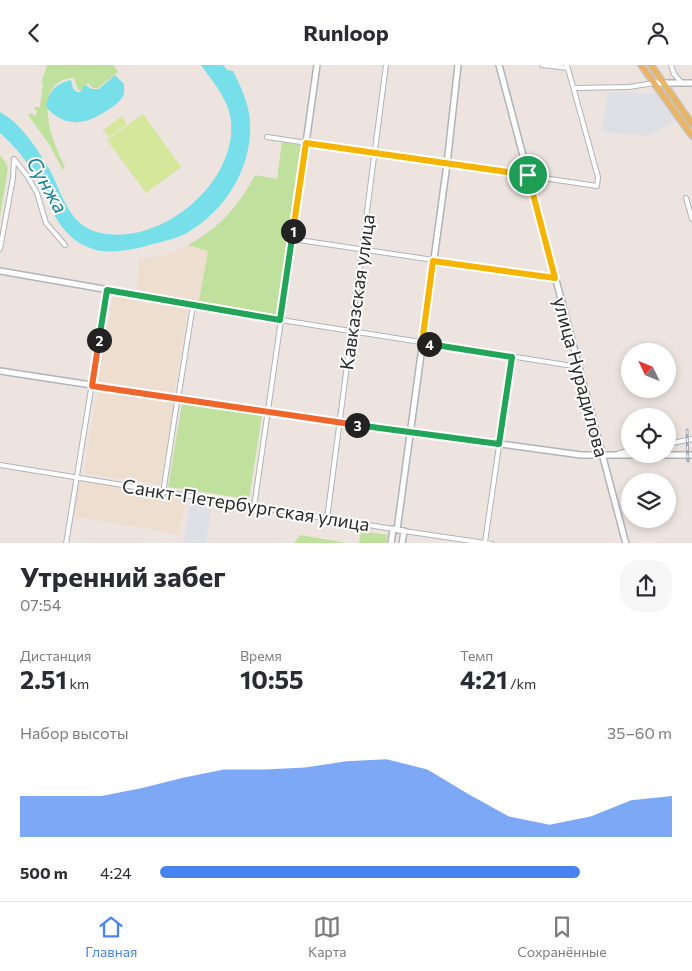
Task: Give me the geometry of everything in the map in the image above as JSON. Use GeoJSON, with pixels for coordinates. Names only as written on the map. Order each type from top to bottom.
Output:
{"type":"FeatureCollection","features":[{"type":"Feature","properties":{"kind":"main road"},"geometry":{"type":"LineString","coordinates":[[641,65],[692,136]]}},
{"type":"Feature","properties":{"kind":"main road"},"geometry":{"type":"LineString","coordinates":[[651,65],[692,123]]}},
{"type":"Feature","properties":{"kind":"street"},"geometry":{"type":"LineString","coordinates":[[254,507],[317,65]]}},
{"type":"Feature","properties":{"kind":"street","name":"Кавказская улица"},"geometry":{"type":"LineString","coordinates":[[328,519],[386,65]]}},
{"type":"Feature","properties":{"kind":"street"},"geometry":{"type":"LineString","coordinates":[[391,543],[395,529],[410,431],[447,164],[458,65]]}},
{"type":"Feature","properties":{"kind":"street","name":"улица Нурадилова"},"geometry":{"type":"LineString","coordinates":[[499,65],[626,543]]}},
{"type":"Feature","properties":{"kind":"street"},"geometry":{"type":"LineString","coordinates":[[267,137],[597,186],[598,177],[568,66],[542,65]]}},
{"type":"Feature","properties":{"kind":"street"},"geometry":{"type":"LineString","coordinates":[[671,65],[674,74],[681,82]]}},
{"type":"Feature","properties":{"kind":"street"},"geometry":{"type":"LineString","coordinates":[[574,88],[629,87],[662,82],[692,83]]}},
{"type":"Feature","properties":{"kind":"street"},"geometry":{"type":"LineString","coordinates":[[0,249],[13,178],[14,159],[28,177],[37,193],[46,223],[65,245]]}},
{"type":"Feature","properties":{"kind":"street"},"geometry":{"type":"LineString","coordinates":[[686,198],[692,219]]}},
{"type":"Feature","properties":{"kind":"street"},"geometry":{"type":"LineString","coordinates":[[292,239],[362,251],[555,278]]}},
{"type":"Feature","properties":{"kind":"street"},"geometry":{"type":"LineString","coordinates":[[0,271],[280,320],[579,367]]}},
{"type":"Feature","properties":{"kind":"street"},"geometry":{"type":"LineString","coordinates":[[66,543],[107,290]]}},
{"type":"Feature","properties":{"kind":"street"},"geometry":{"type":"LineString","coordinates":[[163,493],[193,305]]}},
{"type":"Feature","properties":{"kind":"street"},"geometry":{"type":"LineString","coordinates":[[485,542],[512,357]]}},
{"type":"Feature","properties":{"kind":"street"},"geometry":{"type":"LineString","coordinates":[[0,371],[178,401],[602,457],[692,455]]}},
{"type":"Feature","properties":{"kind":"street"},"geometry":{"type":"LineString","coordinates":[[676,442],[692,439]]}},
{"type":"Feature","properties":{"kind":"street"},"geometry":{"type":"LineString","coordinates":[[602,457],[621,453]]}},
{"type":"Feature","properties":{"kind":"street","name":"Санкт-Петербургская улица"},"geometry":{"type":"LineString","coordinates":[[0,465],[163,493],[492,543]]}},
{"type":"Feature","properties":{"kind":"street"},"geometry":{"type":"LineString","coordinates":[[402,543],[404,531]]}},
{"type":"Feature","properties":{"kind":"shaded area"},"geometry":{"type":"Polygon","coordinates":[[[608,92],[656,93],[678,120],[648,136],[602,132],[608,92]]]}},
{"type":"Feature","properties":{"kind":"shaded area"},"geometry":{"type":"Polygon","coordinates":[[[188,245],[208,250],[199,301],[138,290],[139,259],[166,256],[188,245]]]}},
{"type":"Feature","properties":{"kind":"shaded area"},"geometry":{"type":"Polygon","coordinates":[[[113,294],[188,308],[174,393],[98,381],[113,294]]]}},
{"type":"Feature","properties":{"kind":"shaded area"},"geometry":{"type":"Polygon","coordinates":[[[98,389],[174,401],[160,485],[84,473],[98,389]]]}},
{"type":"Feature","properties":{"kind":"shaded area"},"geometry":{"type":"Polygon","coordinates":[[[76,480],[186,498],[179,534],[69,515],[76,480]]]}},
{"type":"Feature","properties":{"kind":"shaded area"},"geometry":{"type":"Polygon","coordinates":[[[191,499],[212,502],[206,543],[183,543],[191,499]]]}},
{"type":"Feature","properties":{"kind":"green space"},"geometry":{"type":"Polygon","coordinates":[[[47,65],[114,65],[118,72],[98,88],[93,88],[88,83],[81,90],[78,90],[74,78],[60,81],[52,89],[48,101],[48,115],[50,129],[65,166],[63,170],[49,144],[28,115],[31,113],[35,116],[37,112],[34,107],[40,107],[43,83],[41,83],[47,65]]]}},
{"type":"Feature","properties":{"kind":"green space"},"geometry":{"type":"Polygon","coordinates":[[[143,114],[181,167],[146,193],[107,140],[143,114]]]}},
{"type":"Feature","properties":{"kind":"green space"},"geometry":{"type":"Polygon","coordinates":[[[122,116],[127,124],[109,137],[103,130],[122,116]]]}},
{"type":"Feature","properties":{"kind":"green space"},"geometry":{"type":"Polygon","coordinates":[[[282,142],[301,145],[278,313],[275,315],[199,301],[208,251],[188,245],[219,224],[242,197],[255,175],[277,179],[282,142]]]}},
{"type":"Feature","properties":{"kind":"green space"},"geometry":{"type":"Polygon","coordinates":[[[0,155],[8,168],[0,216],[0,155]]]}},
{"type":"Feature","properties":{"kind":"green space"},"geometry":{"type":"Polygon","coordinates":[[[182,403],[262,415],[249,499],[168,487],[182,403]]]}},
{"type":"Feature","properties":{"kind":"green space"},"geometry":{"type":"Polygon","coordinates":[[[361,531],[388,535],[386,543],[359,543],[361,531]]]}},
{"type":"Feature","properties":{"kind":"green space"},"geometry":{"type":"Polygon","coordinates":[[[300,535],[347,543],[294,543],[300,535]]]}},
{"type":"Feature","properties":{"kind":"water","name":"Сунжа"},"geometry":{"type":"Polygon","coordinates":[[[201,65],[223,65],[227,70],[233,71],[248,108],[250,138],[247,155],[234,186],[224,201],[199,225],[185,234],[139,248],[123,251],[100,251],[81,244],[71,237],[57,219],[29,165],[0,133],[0,112],[14,122],[31,141],[51,172],[66,204],[79,222],[89,229],[101,233],[124,234],[147,230],[170,220],[191,205],[208,187],[222,166],[230,144],[230,113],[220,92],[201,65]]]}},
{"type":"Feature","properties":{"kind":"water"},"geometry":{"type":"Polygon","coordinates":[[[115,75],[124,84],[124,95],[116,104],[98,116],[83,121],[68,121],[53,114],[46,107],[51,93],[61,83],[71,80],[73,89],[80,92],[85,85],[92,89],[99,89],[115,75]]]}},
{"type":"Feature","properties":{"kind":"railway"},"geometry":{"type":"LineString","coordinates":[[687,430],[688,461]]}},
{"type":"Feature","properties":{"kind":"route"},"geometry":{"type":"LineString","coordinates":[[306,143],[528,175],[555,278],[433,261],[422,343],[512,357],[499,444],[92,386],[107,290],[280,320],[306,143]]}}]}
